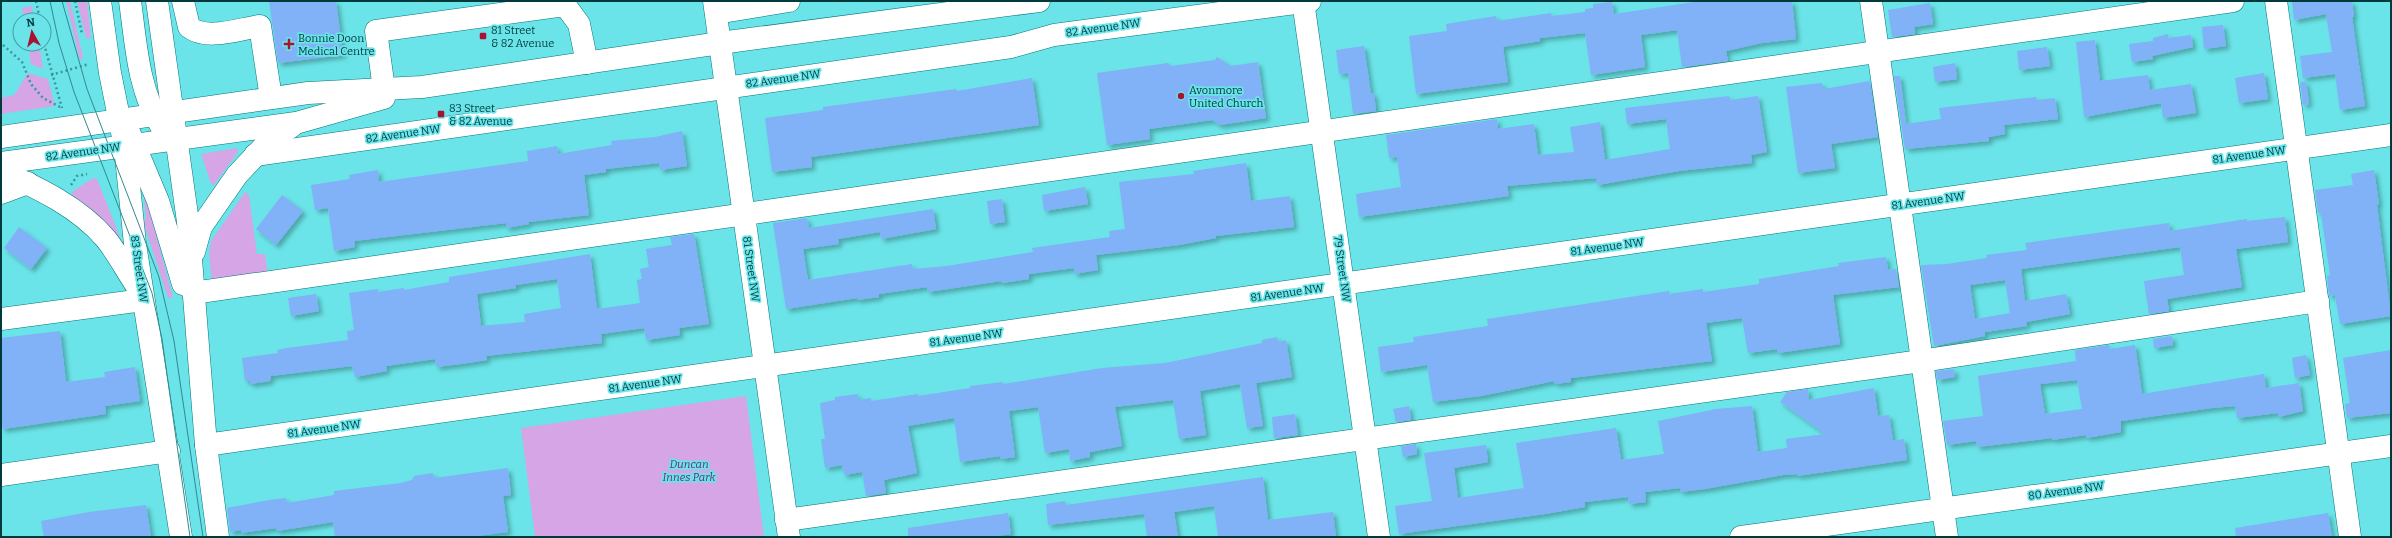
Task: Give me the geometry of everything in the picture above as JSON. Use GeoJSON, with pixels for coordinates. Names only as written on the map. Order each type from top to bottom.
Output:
{"type":"FeatureCollection","features":[{"type":"Feature","properties":{"kind":"street","name":"83 Street NW"},"geometry":{"type":"LineString","coordinates":[[100,1],[110,73],[121,120],[131,146],[142,297],[169,451],[181,537]]}},
{"type":"Feature","properties":{"kind":"street"},"geometry":{"type":"LineString","coordinates":[[130,1],[139,70],[148,102],[163,113]]}},
{"type":"Feature","properties":{"kind":"street"},"geometry":{"type":"LineString","coordinates":[[157,1],[163,113],[177,140],[191,261],[206,446],[218,537]]}},
{"type":"Feature","properties":{"kind":"street"},"geometry":{"type":"LineString","coordinates":[[183,1],[189,27],[196,33],[209,34],[260,26],[271,98]]}},
{"type":"Feature","properties":{"kind":"street"},"geometry":{"type":"LineString","coordinates":[[715,7],[789,1]]}},
{"type":"Feature","properties":{"kind":"street","name":"82 Avenue NW"},"geometry":{"type":"LineString","coordinates":[[1,137],[271,98],[308,94],[422,87],[720,43],[1040,1]]}},
{"type":"Feature","properties":{"kind":"street","name":"79 Street NW"},"geometry":{"type":"LineString","coordinates":[[1303,1],[1379,537]]}},
{"type":"Feature","properties":{"kind":"street","name":"82 Avenue NW"},"geometry":{"type":"LineString","coordinates":[[255,155],[1011,47],[1054,35],[1310,1]]}},
{"type":"Feature","properties":{"kind":"street"},"geometry":{"type":"LineString","coordinates":[[1871,1],[1947,537]]}},
{"type":"Feature","properties":{"kind":"street"},"geometry":{"type":"LineString","coordinates":[[193,293],[743,213],[1322,133],[2233,1]]}},
{"type":"Feature","properties":{"kind":"street"},"geometry":{"type":"LineString","coordinates":[[2276,1],[2350,537]]}},
{"type":"Feature","properties":{"kind":"street"},"geometry":{"type":"LineString","coordinates":[[384,89],[376,31],[565,5],[579,24],[587,63]]}},
{"type":"Feature","properties":{"kind":"street","name":"81 Street NW"},"geometry":{"type":"LineString","coordinates":[[715,7],[787,528]]}},
{"type":"Feature","properties":{"kind":"street","name":"82 Avenue NW"},"geometry":{"type":"LineString","coordinates":[[1,163],[296,123],[422,87]]}},
{"type":"Feature","properties":{"kind":"street"},"geometry":{"type":"LineString","coordinates":[[191,261],[201,227],[237,175],[278,133],[296,123]]}},
{"type":"Feature","properties":{"kind":"street","name":"81 Avenue NW"},"geometry":{"type":"LineString","coordinates":[[206,446],[2391,135]]}},
{"type":"Feature","properties":{"kind":"street"},"geometry":{"type":"LineString","coordinates":[[131,146],[171,240],[197,333]]}},
{"type":"Feature","properties":{"kind":"street"},"geometry":{"type":"LineString","coordinates":[[1,171],[58,199],[106,239],[142,297],[1,319]]}},
{"type":"Feature","properties":{"kind":"street"},"geometry":{"type":"LineString","coordinates":[[1,193],[28,183]]}},
{"type":"Feature","properties":{"kind":"street"},"geometry":{"type":"LineString","coordinates":[[787,528],[1365,439],[1921,361],[2318,301]]}},
{"type":"Feature","properties":{"kind":"street","name":"80 Avenue NW"},"geometry":{"type":"LineString","coordinates":[[1741,537],[2391,446]]}},
{"type":"Feature","properties":{"kind":"street"},"geometry":{"type":"LineString","coordinates":[[1,475],[169,451]]}},
{"type":"Feature","properties":{"kind":"path"},"geometry":{"type":"LineString","coordinates":[[36,1],[38,12]]}},
{"type":"Feature","properties":{"kind":"path"},"geometry":{"type":"LineString","coordinates":[[75,1],[84,41]]}},
{"type":"Feature","properties":{"kind":"path"},"geometry":{"type":"LineString","coordinates":[[3,45],[22,62],[31,84],[42,98],[62,109],[51,75],[46,52]]}},
{"type":"Feature","properties":{"kind":"path"},"geometry":{"type":"LineString","coordinates":[[51,75],[89,64],[87,56]]}},
{"type":"Feature","properties":{"kind":"path"},"geometry":{"type":"LineString","coordinates":[[69,188],[77,176],[87,174]]}},
{"type":"Feature","properties":{"kind":"green space"},"geometry":{"type":"Polygon","coordinates":[[[66,1],[70,1],[83,57],[80,61],[66,1]]]}},
{"type":"Feature","properties":{"kind":"green space"},"geometry":{"type":"Polygon","coordinates":[[[77,1],[87,1],[91,38],[86,38],[77,1]]]}},
{"type":"Feature","properties":{"kind":"green space"},"geometry":{"type":"Polygon","coordinates":[[[32,6],[33,12],[23,12],[22,8],[32,6]]]}},
{"type":"Feature","properties":{"kind":"green space"},"geometry":{"type":"Polygon","coordinates":[[[29,52],[40,52],[43,69],[31,64],[29,52]]]}},
{"type":"Feature","properties":{"kind":"green space"},"geometry":{"type":"Polygon","coordinates":[[[28,73],[48,79],[55,106],[1,114],[1,98],[14,95],[28,73]]]}},
{"type":"Feature","properties":{"kind":"green space"},"geometry":{"type":"Polygon","coordinates":[[[237,148],[238,152],[214,185],[211,184],[201,154],[237,148]]]}},
{"type":"Feature","properties":{"kind":"green space"},"geometry":{"type":"Polygon","coordinates":[[[93,178],[97,179],[120,237],[72,197],[72,192],[93,178]]]}},
{"type":"Feature","properties":{"kind":"green space"},"geometry":{"type":"Polygon","coordinates":[[[245,192],[249,195],[257,254],[265,254],[268,275],[212,282],[209,254],[211,241],[245,192]]]}},
{"type":"Feature","properties":{"kind":"green space"},"geometry":{"type":"Polygon","coordinates":[[[144,196],[146,197],[173,298],[168,298],[143,221],[146,220],[144,196]]]}},
{"type":"Feature","properties":{"kind":"green space","name":"Duncan Innes Park"},"geometry":{"type":"Polygon","coordinates":[[[746,396],[764,537],[535,537],[521,428],[746,396]]]}},
{"type":"Feature","properties":{"kind":"building"},"geometry":{"type":"Polygon","coordinates":[[[269,1],[336,1],[343,55],[278,63],[269,1]]]}},
{"type":"Feature","properties":{"kind":"building"},"geometry":{"type":"Polygon","coordinates":[[[1701,1],[1792,1],[1796,39],[1762,43],[1726,51],[1728,61],[1682,67],[1677,30],[1641,35],[1645,67],[1591,75],[1585,33],[1540,38],[1540,41],[1503,47],[1508,82],[1416,94],[1409,36],[1447,31],[1446,24],[1496,16],[1497,21],[1551,13],[1552,16],[1585,12],[1585,9],[1593,8],[1593,4],[1612,2],[1614,14],[1701,1]]]}},
{"type":"Feature","properties":{"kind":"building"},"geometry":{"type":"Polygon","coordinates":[[[2292,1],[2352,1],[2354,17],[2352,17],[2365,106],[2340,110],[2335,74],[2303,78],[2300,56],[2332,52],[2326,14],[2294,20],[2292,1]]]}},
{"type":"Feature","properties":{"kind":"building"},"geometry":{"type":"Polygon","coordinates":[[[1930,3],[1933,24],[1914,27],[1915,34],[1892,37],[1888,10],[1930,3]]]}},
{"type":"Feature","properties":{"kind":"building"},"geometry":{"type":"Polygon","coordinates":[[[2223,25],[2226,46],[2204,49],[2202,27],[2223,25]]]}},
{"type":"Feature","properties":{"kind":"building"},"geometry":{"type":"Polygon","coordinates":[[[2168,34],[2168,38],[2191,35],[2193,47],[2152,56],[2153,59],[2132,62],[2129,44],[2153,41],[2153,38],[2168,34]]]}},
{"type":"Feature","properties":{"kind":"building"},"geometry":{"type":"Polygon","coordinates":[[[2095,40],[2100,81],[2148,75],[2150,90],[2191,84],[2196,113],[2163,118],[2161,103],[2084,117],[2076,42],[2095,40]]]}},
{"type":"Feature","properties":{"kind":"building"},"geometry":{"type":"Polygon","coordinates":[[[1364,46],[1371,94],[1374,93],[1376,111],[1353,114],[1348,73],[1339,74],[1336,50],[1364,46]]]}},
{"type":"Feature","properties":{"kind":"building"},"geometry":{"type":"Polygon","coordinates":[[[2047,47],[2050,66],[2019,70],[2017,51],[2047,47]]]}},
{"type":"Feature","properties":{"kind":"building","name":"Avonmore United Church"},"geometry":{"type":"Polygon","coordinates":[[[1217,57],[1231,66],[1258,62],[1266,118],[1220,125],[1212,120],[1149,129],[1150,139],[1107,145],[1097,73],[1168,63],[1171,66],[1215,60],[1217,57]]]}},
{"type":"Feature","properties":{"kind":"building"},"geometry":{"type":"Polygon","coordinates":[[[1955,63],[1957,79],[1935,82],[1933,67],[1955,63]]]}},
{"type":"Feature","properties":{"kind":"building"},"geometry":{"type":"Polygon","coordinates":[[[2264,73],[2268,99],[2239,103],[2235,78],[2264,73]]]}},
{"type":"Feature","properties":{"kind":"building"},"geometry":{"type":"Polygon","coordinates":[[[1894,76],[1900,76],[1906,124],[1941,119],[1939,108],[2036,97],[2037,100],[2055,98],[2058,119],[2004,125],[2005,134],[1989,137],[1989,141],[1905,149],[1894,76]]]}},
{"type":"Feature","properties":{"kind":"building"},"geometry":{"type":"Polygon","coordinates":[[[1032,78],[1039,125],[811,157],[812,167],[772,172],[765,118],[823,110],[823,107],[956,89],[957,91],[1032,78]]]}},
{"type":"Feature","properties":{"kind":"building"},"geometry":{"type":"Polygon","coordinates":[[[1870,81],[1878,137],[1831,144],[1835,168],[1798,173],[1786,87],[1822,83],[1823,89],[1870,81]]]}},
{"type":"Feature","properties":{"kind":"building"},"geometry":{"type":"Polygon","coordinates":[[[2300,82],[2306,82],[2309,104],[2303,105],[2300,82]]]}},
{"type":"Feature","properties":{"kind":"building"},"geometry":{"type":"Polygon","coordinates":[[[1729,96],[1730,100],[1758,96],[1767,152],[1751,155],[1752,163],[1679,171],[1597,185],[1596,178],[1507,186],[1509,196],[1359,217],[1356,194],[1401,187],[1397,157],[1389,158],[1386,135],[1497,119],[1498,129],[1534,124],[1538,155],[1574,152],[1570,127],[1600,122],[1605,160],[1670,149],[1666,119],[1627,124],[1625,108],[1729,96]]]}},
{"type":"Feature","properties":{"kind":"building"},"geometry":{"type":"Polygon","coordinates":[[[682,131],[687,166],[660,170],[659,163],[606,169],[606,172],[584,175],[589,215],[528,222],[529,224],[506,228],[506,223],[354,241],[355,247],[334,251],[328,208],[315,210],[311,185],[350,179],[349,175],[378,170],[379,182],[528,161],[527,151],[557,146],[558,154],[612,145],[611,141],[655,137],[682,131]]]}},
{"type":"Feature","properties":{"kind":"building"},"geometry":{"type":"Polygon","coordinates":[[[1246,163],[1251,201],[1290,196],[1294,227],[1216,236],[1216,238],[1179,245],[1096,255],[1098,270],[1074,274],[1074,268],[1029,274],[1029,279],[1002,283],[1001,281],[928,292],[927,287],[879,294],[879,297],[857,300],[857,298],[786,309],[773,223],[807,218],[809,228],[933,209],[936,229],[881,239],[880,232],[838,239],[839,244],[803,249],[808,280],[912,264],[913,269],[947,266],[1033,252],[1032,248],[1110,237],[1109,231],[1125,229],[1119,182],[1194,174],[1193,171],[1246,163]]]}},
{"type":"Feature","properties":{"kind":"building"},"geometry":{"type":"Polygon","coordinates":[[[2374,170],[2391,316],[2340,324],[2335,295],[2329,296],[2327,276],[2330,275],[2321,213],[2318,213],[2315,190],[2353,185],[2351,174],[2374,170]]]}},
{"type":"Feature","properties":{"kind":"building"},"geometry":{"type":"Polygon","coordinates":[[[1085,187],[1088,204],[1044,211],[1042,195],[1085,187]]]}},
{"type":"Feature","properties":{"kind":"building"},"geometry":{"type":"Polygon","coordinates":[[[282,195],[303,211],[276,245],[256,229],[282,195]]]}},
{"type":"Feature","properties":{"kind":"building"},"geometry":{"type":"Polygon","coordinates":[[[1002,199],[1005,222],[990,224],[987,201],[1002,199]]]}},
{"type":"Feature","properties":{"kind":"building"},"geometry":{"type":"Polygon","coordinates":[[[2285,217],[2288,242],[2236,249],[2242,287],[2167,299],[2169,311],[2149,314],[2144,281],[2184,275],[2180,247],[2021,269],[2025,301],[2066,294],[2070,314],[2026,322],[2027,326],[1985,332],[1985,336],[1934,346],[1921,265],[1947,264],[1987,258],[1986,255],[2027,250],[2025,243],[2169,223],[2170,231],[2247,219],[2247,221],[2285,217]],[[2005,280],[1970,285],[1975,319],[2010,313],[2005,280]]]}},
{"type":"Feature","properties":{"kind":"building"},"geometry":{"type":"Polygon","coordinates":[[[19,227],[47,248],[31,269],[4,248],[19,227]]]}},
{"type":"Feature","properties":{"kind":"building"},"geometry":{"type":"Polygon","coordinates":[[[694,234],[709,324],[679,328],[680,335],[646,340],[644,328],[601,334],[602,343],[486,356],[487,360],[461,364],[436,367],[435,359],[386,366],[387,371],[355,377],[352,366],[271,376],[270,381],[250,384],[250,381],[245,381],[242,358],[278,353],[277,350],[287,348],[348,340],[347,331],[354,330],[349,293],[378,289],[378,292],[404,288],[404,290],[449,282],[449,277],[590,254],[597,309],[640,303],[637,280],[642,279],[640,269],[649,267],[646,249],[672,245],[670,237],[694,234]],[[557,279],[516,285],[516,288],[477,294],[481,326],[525,322],[524,314],[561,308],[557,279]]]}},
{"type":"Feature","properties":{"kind":"building"},"geometry":{"type":"Polygon","coordinates":[[[1886,257],[1888,270],[1896,269],[1899,287],[1833,295],[1840,344],[1778,353],[1777,349],[1748,353],[1742,318],[1706,323],[1712,361],[1571,378],[1571,382],[1555,384],[1554,381],[1481,396],[1433,402],[1427,365],[1381,372],[1378,347],[1414,342],[1413,337],[1488,326],[1487,319],[1669,291],[1669,294],[1703,289],[1703,292],[1759,284],[1759,279],[1839,266],[1838,263],[1886,257]]]}},
{"type":"Feature","properties":{"kind":"building"},"geometry":{"type":"Polygon","coordinates":[[[316,294],[319,311],[291,316],[288,298],[316,294]]]}},
{"type":"Feature","properties":{"kind":"building"},"geometry":{"type":"Polygon","coordinates":[[[60,331],[66,382],[105,377],[104,372],[135,367],[140,401],[105,406],[106,414],[3,429],[1,425],[1,338],[60,331]]]}},
{"type":"Feature","properties":{"kind":"building"},"geometry":{"type":"Polygon","coordinates":[[[2172,336],[2173,345],[2154,348],[2153,339],[2172,336]]]}},
{"type":"Feature","properties":{"kind":"building"},"geometry":{"type":"Polygon","coordinates":[[[1277,337],[1278,342],[1286,340],[1292,377],[1256,383],[1263,426],[1247,428],[1240,384],[1200,391],[1206,435],[1179,439],[1173,400],[1115,407],[1122,446],[1090,452],[1090,457],[1070,461],[1069,449],[1045,453],[1038,407],[1009,411],[1015,457],[1001,459],[1000,456],[960,462],[954,418],[908,426],[917,473],[884,480],[886,493],[866,496],[862,472],[844,475],[842,465],[825,468],[821,439],[825,439],[820,403],[835,400],[835,397],[858,394],[858,400],[871,398],[871,401],[918,394],[918,396],[970,388],[970,386],[1003,382],[1003,384],[1102,368],[1165,363],[1262,343],[1262,340],[1277,337]]]}},
{"type":"Feature","properties":{"kind":"building"},"geometry":{"type":"Polygon","coordinates":[[[2109,345],[2110,349],[2135,345],[2142,394],[2264,374],[2266,388],[2299,383],[2303,411],[2278,417],[2278,413],[2237,418],[2235,406],[2212,408],[2121,421],[2121,432],[2086,438],[2086,435],[2052,440],[2052,438],[1977,447],[1976,441],[1947,445],[1943,421],[1983,416],[1978,376],[2076,361],[2075,350],[2109,345]],[[2077,380],[2040,384],[2045,414],[2082,409],[2077,380]]]}},
{"type":"Feature","properties":{"kind":"building"},"geometry":{"type":"Polygon","coordinates":[[[2391,350],[2391,413],[2347,418],[2345,404],[2350,403],[2343,358],[2391,350]]]}},
{"type":"Feature","properties":{"kind":"building"},"geometry":{"type":"Polygon","coordinates":[[[2306,355],[2310,375],[2295,378],[2292,358],[2306,355]]]}},
{"type":"Feature","properties":{"kind":"building"},"geometry":{"type":"Polygon","coordinates":[[[1954,369],[1955,377],[1937,380],[1936,371],[1954,369]]]}},
{"type":"Feature","properties":{"kind":"building"},"geometry":{"type":"Polygon","coordinates":[[[1874,388],[1878,416],[1889,415],[1893,441],[1904,439],[1907,460],[1797,476],[1797,474],[1783,475],[1705,489],[1680,492],[1680,488],[1645,492],[1646,502],[1629,504],[1628,497],[1585,502],[1585,507],[1545,514],[1399,534],[1395,506],[1432,501],[1424,453],[1486,445],[1488,462],[1454,468],[1458,498],[1524,488],[1516,443],[1616,428],[1621,460],[1664,454],[1658,421],[1716,409],[1752,406],[1758,452],[1787,448],[1786,439],[1825,434],[1780,402],[1787,392],[1808,389],[1809,400],[1874,388]]]}},
{"type":"Feature","properties":{"kind":"building"},"geometry":{"type":"Polygon","coordinates":[[[1409,406],[1411,420],[1396,422],[1393,409],[1409,406]]]}},
{"type":"Feature","properties":{"kind":"building"},"geometry":{"type":"Polygon","coordinates":[[[1295,414],[1298,435],[1274,438],[1272,417],[1295,414]]]}},
{"type":"Feature","properties":{"kind":"building"},"geometry":{"type":"Polygon","coordinates":[[[1416,444],[1417,454],[1403,457],[1401,446],[1416,444]]]}},
{"type":"Feature","properties":{"kind":"building"},"geometry":{"type":"Polygon","coordinates":[[[508,468],[511,495],[503,496],[508,532],[469,537],[335,537],[333,522],[277,531],[276,528],[241,533],[241,530],[230,532],[227,508],[286,498],[287,503],[334,495],[334,491],[401,483],[412,480],[414,476],[433,473],[434,478],[508,468]]]}},
{"type":"Feature","properties":{"kind":"building"},"geometry":{"type":"Polygon","coordinates":[[[1263,477],[1268,520],[1333,512],[1336,537],[1218,537],[1214,506],[1174,512],[1178,537],[1147,537],[1144,514],[1048,525],[1046,504],[1065,501],[1066,505],[1263,477]]]}},
{"type":"Feature","properties":{"kind":"building"},"geometry":{"type":"Polygon","coordinates":[[[146,505],[151,537],[44,537],[41,521],[89,512],[146,505]]]}},
{"type":"Feature","properties":{"kind":"building"},"geometry":{"type":"Polygon","coordinates":[[[1008,513],[1011,534],[991,537],[908,537],[908,528],[1008,513]]]}},
{"type":"Feature","properties":{"kind":"building"},"geometry":{"type":"Polygon","coordinates":[[[2328,513],[2332,537],[2236,537],[2235,528],[2328,513]]]}},
{"type":"Feature","properties":{"kind":"tram line"},"geometry":{"type":"LineString","coordinates":[[50,1],[59,43],[74,92],[152,293],[162,339],[190,537]]}},
{"type":"Feature","properties":{"kind":"tram line"},"geometry":{"type":"LineString","coordinates":[[62,1],[87,89],[159,277],[174,341],[203,537]]}},
{"type":"Feature","properties":{"kind":"place","name":"81 Street & 82 Avenue"},"geometry":{"type":"Point","coordinates":[483,36]}},
{"type":"Feature","properties":{"kind":"place","name":"Bonnie Doon Medical Centre"},"geometry":{"type":"Point","coordinates":[289,44]}},
{"type":"Feature","properties":{"kind":"place","name":"Avonmore United Church"},"geometry":{"type":"Point","coordinates":[1181,96]}},
{"type":"Feature","properties":{"kind":"place","name":"83 Street & 82 Avenue"},"geometry":{"type":"Point","coordinates":[441,114]}}]}
